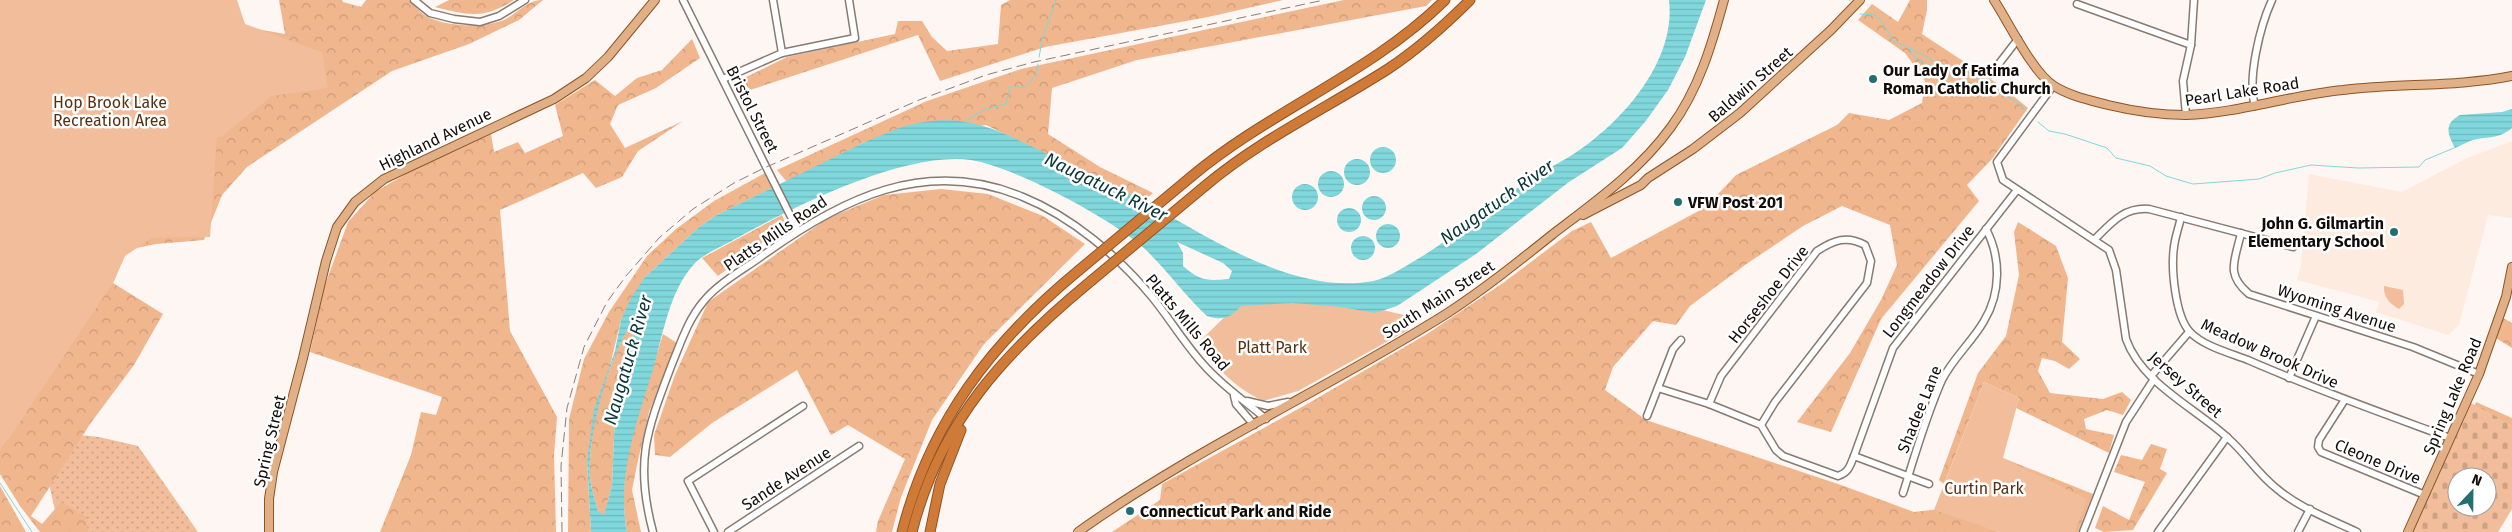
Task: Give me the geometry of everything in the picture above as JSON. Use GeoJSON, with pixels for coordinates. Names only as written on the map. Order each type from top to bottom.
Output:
{"type":"FeatureCollection","features":[{"type":"Feature","properties":{"kind":"highway"},"geometry":{"type":"LineString","coordinates":[[912,532],[925,492],[948,442],[977,395],[1011,352],[1050,314],[1205,186],[1262,143],[1403,58],[1446,23],[1470,0]]}},
{"type":"Feature","properties":{"kind":"highway"},"geometry":{"type":"LineString","coordinates":[[902,532],[915,487],[929,454],[966,388],[988,358],[1019,323],[1192,176],[1254,130],[1385,50],[1441,3]]}},
{"type":"Feature","properties":{"kind":"highway"},"geometry":{"type":"LineString","coordinates":[[930,532],[938,490],[952,448],[972,410],[1011,352]]}},
{"type":"Feature","properties":{"kind":"main road","name":"Highland Avenue"},"geometry":{"type":"LineString","coordinates":[[304,358],[326,261],[337,227],[355,202],[384,178],[554,98],[583,80],[608,57],[655,0]]}},
{"type":"Feature","properties":{"kind":"main road","name":"South Main Street"},"geometry":{"type":"LineString","coordinates":[[1078,532],[1146,486],[1297,402],[1448,312],[1494,281],[1632,171],[1663,139],[1687,102],[1706,58],[1724,0]]}},
{"type":"Feature","properties":{"kind":"main road","name":"Baldwin Street"},"geometry":{"type":"LineString","coordinates":[[1572,220],[1641,185],[1648,178],[1693,149],[1740,113],[1831,30],[1860,0]]}},
{"type":"Feature","properties":{"kind":"main road","name":"Pearl Lake Road"},"geometry":{"type":"LineString","coordinates":[[1994,0],[2018,39],[2045,78],[2053,86],[2087,100],[2123,108],[2186,115],[2255,106],[2313,93],[2345,89],[2488,81],[2512,76]]}},
{"type":"Feature","properties":{"kind":"main road"},"geometry":{"type":"LineString","coordinates":[[1632,171],[1648,178]]}},
{"type":"Feature","properties":{"kind":"main road","name":"Spring Lake Road"},"geometry":{"type":"LineString","coordinates":[[2408,532],[2479,374],[2506,297],[2512,267]]}},
{"type":"Feature","properties":{"kind":"main road","name":"Spring Street"},"geometry":{"type":"LineString","coordinates":[[268,532],[273,472],[304,358]]}},
{"type":"Feature","properties":{"kind":"street"},"geometry":{"type":"LineString","coordinates":[[414,0],[430,13],[454,19],[480,22],[500,16],[525,0]]}},
{"type":"Feature","properties":{"kind":"street","name":"Bristol Street"},"geometry":{"type":"LineString","coordinates":[[684,0],[798,231]]}},
{"type":"Feature","properties":{"kind":"street"},"geometry":{"type":"LineString","coordinates":[[773,0],[782,53]]}},
{"type":"Feature","properties":{"kind":"street"},"geometry":{"type":"LineString","coordinates":[[723,79],[782,53],[855,38],[849,0]]}},
{"type":"Feature","properties":{"kind":"street"},"geometry":{"type":"LineString","coordinates":[[2186,115],[2183,81],[2191,45],[2194,0]]}},
{"type":"Feature","properties":{"kind":"street"},"geometry":{"type":"LineString","coordinates":[[2255,106],[2251,94],[2253,76],[2262,30],[2272,0]]}},
{"type":"Feature","properties":{"kind":"street"},"geometry":{"type":"LineString","coordinates":[[2076,4],[2191,45]]}},
{"type":"Feature","properties":{"kind":"street"},"geometry":{"type":"LineString","coordinates":[[1991,74],[2018,39]]}},
{"type":"Feature","properties":{"kind":"street","name":"Jersey Street"},"geometry":{"type":"LineString","coordinates":[[2053,86],[1997,162],[2003,180],[2109,250],[2113,257],[2126,339],[2140,365],[2227,437],[2276,489],[2310,509],[2357,532]]}},
{"type":"Feature","properties":{"kind":"street","name":"Platts Mills Road"},"geometry":{"type":"LineString","coordinates":[[653,532],[643,489],[645,440],[652,413],[686,329],[710,294],[798,231],[852,201],[877,191],[908,183],[944,182],[972,184],[1022,196],[1059,216],[1111,256],[1151,296],[1203,364],[1234,396],[1268,406],[1297,402]]}},
{"type":"Feature","properties":{"kind":"street","name":"Longmeadow Drive"},"geometry":{"type":"LineString","coordinates":[[1761,425],[1776,450],[1783,456],[1838,476],[1849,469],[1893,348],[2017,190]]}},
{"type":"Feature","properties":{"kind":"street"},"geometry":{"type":"LineString","coordinates":[[2095,239],[2111,223],[2135,208],[2181,217],[2293,247]]}},
{"type":"Feature","properties":{"kind":"street","name":"Meadow Brook Drive"},"geometry":{"type":"LineString","coordinates":[[2181,217],[2174,247],[2174,262],[2178,307],[2190,332],[2201,340],[2344,401],[2374,409],[2450,438]]}},
{"type":"Feature","properties":{"kind":"street","name":"Shadee Lane"},"geometry":{"type":"LineString","coordinates":[[1902,493],[1948,369],[1985,320],[1996,292],[1997,273],[1992,241],[1986,229]]}},
{"type":"Feature","properties":{"kind":"street","name":"Wyoming Avenue"},"geometry":{"type":"LineString","coordinates":[[2241,233],[2234,269],[2235,280],[2249,294],[2414,347],[2479,374]]}},
{"type":"Feature","properties":{"kind":"street","name":"Horseshoe Drive"},"geometry":{"type":"LineString","coordinates":[[1709,404],[1721,376],[1818,251],[1829,243],[1848,239],[1865,245],[1871,261],[1867,283],[1775,402],[1761,425]]}},
{"type":"Feature","properties":{"kind":"street"},"geometry":{"type":"LineString","coordinates":[[2289,378],[2316,316]]}},
{"type":"Feature","properties":{"kind":"street"},"geometry":{"type":"LineString","coordinates":[[2083,532],[2126,422],[2153,377],[2190,332]]}},
{"type":"Feature","properties":{"kind":"street"},"geometry":{"type":"LineString","coordinates":[[1647,416],[1673,349],[1681,340]]}},
{"type":"Feature","properties":{"kind":"street"},"geometry":{"type":"LineString","coordinates":[[1658,388],[1709,404],[1761,425]]}},
{"type":"Feature","properties":{"kind":"street","name":"Platts Mills Road"},"geometry":{"type":"LineString","coordinates":[[1234,396],[1236,404],[1254,425]]}},
{"type":"Feature","properties":{"kind":"street","name":"Platts Mills Road"},"geometry":{"type":"LineString","coordinates":[[1244,400],[1266,419]]}},
{"type":"Feature","properties":{"kind":"street","name":"Cleone Drive"},"geometry":{"type":"LineString","coordinates":[[2344,401],[2320,440],[2318,447],[2321,452],[2425,495]]}},
{"type":"Feature","properties":{"kind":"street"},"geometry":{"type":"LineString","coordinates":[[714,532],[688,481],[803,406]]}},
{"type":"Feature","properties":{"kind":"street"},"geometry":{"type":"LineString","coordinates":[[2158,532],[2227,437]]}},
{"type":"Feature","properties":{"kind":"street","name":"Sande Avenue"},"geometry":{"type":"LineString","coordinates":[[728,532],[860,446]]}},
{"type":"Feature","properties":{"kind":"street"},"geometry":{"type":"LineString","coordinates":[[1854,456],[1929,484]]}},
{"type":"Feature","properties":{"kind":"street"},"geometry":{"type":"LineString","coordinates":[[2298,532],[2310,509]]}},
{"type":"Feature","properties":{"kind":"shaded area","name":"John G. Gilmartin Elementary School"},"geometry":{"type":"Polygon","coordinates":[[[2512,141],[2512,218],[2488,215],[2459,325],[2448,335],[2376,312],[2380,302],[2297,280],[2301,266],[2309,174],[2402,192],[2467,158],[2512,141]]]}},
{"type":"Feature","properties":{"kind":"green space","name":"Hop Brook Lake Recreation Area"},"geometry":{"type":"Polygon","coordinates":[[[0,0],[237,0],[245,24],[322,52],[328,88],[272,96],[221,137],[217,137],[210,237],[152,238],[125,256],[113,283],[10,437],[0,449],[0,0]]]}},
{"type":"Feature","properties":{"kind":"green space"},"geometry":{"type":"Polygon","coordinates":[[[279,0],[342,0],[343,2],[361,7],[366,0],[409,0],[423,14],[441,22],[475,25],[506,19],[528,4],[543,0],[519,20],[469,44],[392,71],[247,167],[222,195],[204,240],[156,244],[127,250],[113,283],[163,314],[134,365],[90,424],[31,516],[42,524],[61,502],[86,517],[88,532],[40,532],[20,506],[0,474],[0,429],[245,27],[285,34],[279,0]]]}},
{"type":"Feature","properties":{"kind":"green space"},"geometry":{"type":"Polygon","coordinates":[[[449,0],[514,0],[493,11],[475,14],[466,14],[435,7],[449,0]]]}},
{"type":"Feature","properties":{"kind":"green space"},"geometry":{"type":"Polygon","coordinates":[[[1010,0],[1283,0],[1208,17],[1045,47],[940,81],[918,35],[750,90],[742,79],[787,57],[895,34],[898,21],[922,21],[932,37],[947,51],[998,44],[1001,5],[1010,0]]]}},
{"type":"Feature","properties":{"kind":"green space"},"geometry":{"type":"Polygon","coordinates":[[[1344,0],[1432,0],[1426,6],[1137,60],[1052,88],[1048,134],[1100,167],[1153,193],[1143,202],[986,125],[865,142],[787,182],[777,170],[927,101],[1021,69],[1344,0]]]}},
{"type":"Feature","properties":{"kind":"green space"},"geometry":{"type":"Polygon","coordinates":[[[1910,0],[1927,0],[1922,34],[2001,86],[2028,108],[1992,159],[1967,185],[1979,201],[1881,319],[1831,432],[1797,422],[1850,353],[1881,300],[1897,265],[1890,225],[1842,206],[1803,226],[1745,265],[1690,306],[1676,325],[1653,321],[1613,367],[1605,390],[1646,420],[1841,485],[1914,512],[1939,509],[1999,532],[1112,532],[1160,500],[1162,484],[1309,403],[1427,334],[1503,283],[1572,231],[1591,222],[1611,258],[1706,207],[1736,175],[1837,125],[1849,113],[1889,120],[1922,103],[1925,81],[1905,53],[1858,20],[1872,4],[1898,22],[1910,0]]]}},
{"type":"Feature","properties":{"kind":"green space"},"geometry":{"type":"Polygon","coordinates":[[[692,39],[700,58],[656,88],[618,105],[610,124],[625,148],[683,121],[638,151],[622,177],[596,188],[583,173],[500,210],[510,331],[557,417],[554,455],[556,532],[380,532],[411,455],[421,412],[436,415],[442,397],[310,352],[324,288],[348,222],[375,192],[411,171],[491,134],[494,152],[518,142],[525,153],[563,136],[555,105],[595,80],[615,96],[637,78],[662,70],[692,39]]]}},
{"type":"Feature","properties":{"kind":"green space"},"geometry":{"type":"Polygon","coordinates":[[[765,173],[772,188],[715,216],[698,228],[644,278],[621,320],[587,461],[591,532],[568,532],[569,419],[584,359],[609,312],[647,256],[676,229],[714,201],[765,173]]]}},
{"type":"Feature","properties":{"kind":"green space"},"geometry":{"type":"Polygon","coordinates":[[[941,189],[988,194],[1043,216],[1085,244],[984,344],[932,420],[901,497],[892,532],[876,532],[878,521],[905,459],[848,425],[831,435],[797,370],[712,423],[670,457],[655,455],[654,435],[675,375],[708,302],[828,218],[884,195],[941,189]]]}},
{"type":"Feature","properties":{"kind":"green space"},"geometry":{"type":"Polygon","coordinates":[[[782,215],[786,225],[718,276],[702,258],[782,215]]]}},
{"type":"Feature","properties":{"kind":"green space"},"geometry":{"type":"Polygon","coordinates":[[[2018,222],[2056,246],[2068,278],[2062,342],[2080,359],[2069,369],[2055,361],[2042,358],[2038,371],[2050,393],[2103,399],[2122,392],[2131,400],[2123,415],[2107,410],[2084,419],[2086,429],[2114,435],[2109,453],[2016,408],[2019,398],[1984,382],[1944,484],[1939,480],[1978,373],[2006,336],[2019,275],[2014,232],[2018,222]]]}},
{"type":"Feature","properties":{"kind":"green space"},"geometry":{"type":"Polygon","coordinates":[[[2384,286],[2403,290],[2404,304],[2399,309],[2388,300],[2384,286]]]}},
{"type":"Feature","properties":{"kind":"green space","name":"Platt Park"},"geometry":{"type":"Polygon","coordinates":[[[1269,298],[1366,306],[1408,316],[1408,330],[1298,391],[1263,401],[1234,383],[1198,343],[1238,304],[1269,298]]]}},
{"type":"Feature","properties":{"kind":"green space"},"geometry":{"type":"Polygon","coordinates":[[[637,315],[631,354],[616,388],[612,486],[604,516],[598,511],[590,477],[592,438],[609,370],[627,330],[637,315]]]}},
{"type":"Feature","properties":{"kind":"green space"},"geometry":{"type":"Polygon","coordinates":[[[2503,318],[2512,323],[2512,348],[2496,338],[2503,318]]]}},
{"type":"Feature","properties":{"kind":"green space"},"geometry":{"type":"Polygon","coordinates":[[[663,334],[677,343],[649,412],[632,490],[641,532],[627,532],[624,507],[628,457],[640,407],[663,334]]]}},
{"type":"Feature","properties":{"kind":"green space","name":"Curtin Park"},"geometry":{"type":"Polygon","coordinates":[[[1984,382],[2019,398],[2003,458],[2087,499],[2075,532],[1999,532],[1934,510],[1984,382]]]}},
{"type":"Feature","properties":{"kind":"green space"},"geometry":{"type":"Polygon","coordinates":[[[2476,402],[2512,418],[2512,426],[2473,410],[2476,402]]]}},
{"type":"Feature","properties":{"kind":"green space"},"geometry":{"type":"Polygon","coordinates":[[[2471,403],[2512,425],[2512,509],[2498,532],[2412,532],[2471,403]]]}},
{"type":"Feature","properties":{"kind":"green space"},"geometry":{"type":"Polygon","coordinates":[[[80,435],[99,437],[138,446],[198,532],[60,532],[44,462],[80,435]]]}},
{"type":"Feature","properties":{"kind":"green space"},"geometry":{"type":"Polygon","coordinates":[[[2151,444],[2167,449],[2160,469],[2167,473],[2133,530],[2104,532],[2095,528],[2103,506],[2129,520],[2145,482],[2114,472],[2121,455],[2142,460],[2151,444]]]}},
{"type":"Feature","properties":{"kind":"green space"},"geometry":{"type":"Polygon","coordinates":[[[2003,458],[2093,494],[2078,532],[2072,532],[2003,458]]]}},
{"type":"Feature","properties":{"kind":"green space"},"geometry":{"type":"Polygon","coordinates":[[[0,486],[26,532],[0,532],[0,486]]]}},
{"type":"Feature","properties":{"kind":"water","name":"Naugatuck River"},"geometry":{"type":"Polygon","coordinates":[[[1669,0],[1706,0],[1685,57],[1668,90],[1645,122],[1622,148],[1569,182],[1476,254],[1397,306],[1375,313],[1341,307],[1292,303],[1241,306],[1226,317],[1207,316],[1145,249],[1110,223],[1037,183],[990,165],[971,160],[944,159],[883,172],[789,211],[705,255],[687,273],[669,311],[630,448],[624,490],[627,532],[591,532],[587,461],[594,410],[615,351],[621,320],[631,298],[644,278],[698,228],[715,216],[865,142],[902,127],[924,122],[963,121],[980,125],[1015,138],[1114,186],[1249,258],[1311,279],[1342,283],[1373,281],[1393,274],[1430,252],[1518,188],[1597,137],[1636,97],[1651,74],[1662,50],[1669,25],[1669,0]],[[1177,242],[1183,253],[1183,266],[1194,275],[1204,279],[1229,279],[1232,271],[1223,263],[1177,242]],[[637,316],[627,331],[609,370],[592,438],[590,477],[598,511],[604,515],[612,486],[616,388],[631,354],[637,316]]]}},
{"type":"Feature","properties":{"kind":"water"},"geometry":{"type":"Polygon","coordinates":[[[2512,109],[2512,128],[2501,135],[2476,139],[2455,148],[2448,130],[2455,118],[2460,115],[2502,112],[2512,109]]]}},
{"type":"Feature","properties":{"kind":"water"},"geometry":{"type":"Polygon","coordinates":[[[1383,147],[1392,151],[1396,160],[1392,169],[1383,173],[1374,169],[1370,160],[1374,151],[1383,147]]]}},
{"type":"Feature","properties":{"kind":"water"},"geometry":{"type":"Polygon","coordinates":[[[1357,159],[1366,163],[1370,172],[1366,181],[1357,185],[1348,181],[1344,172],[1348,163],[1357,159]]]}},
{"type":"Feature","properties":{"kind":"water"},"geometry":{"type":"Polygon","coordinates":[[[1331,171],[1340,175],[1344,184],[1340,193],[1331,197],[1322,193],[1318,184],[1322,175],[1331,171]]]}},
{"type":"Feature","properties":{"kind":"water"},"geometry":{"type":"Polygon","coordinates":[[[1305,184],[1314,188],[1318,197],[1314,206],[1305,210],[1296,206],[1292,197],[1296,188],[1305,184]]]}},
{"type":"Feature","properties":{"kind":"water"},"geometry":{"type":"Polygon","coordinates":[[[1374,196],[1379,197],[1385,203],[1385,213],[1379,219],[1374,220],[1369,219],[1363,213],[1362,208],[1363,203],[1369,197],[1374,196]]]}},
{"type":"Feature","properties":{"kind":"water"},"geometry":{"type":"Polygon","coordinates":[[[1349,208],[1354,209],[1360,215],[1360,225],[1354,231],[1349,232],[1344,231],[1338,225],[1337,220],[1338,215],[1344,209],[1349,208]]]}},
{"type":"Feature","properties":{"kind":"water"},"geometry":{"type":"Polygon","coordinates":[[[1388,224],[1393,225],[1399,231],[1399,241],[1393,247],[1388,248],[1383,247],[1377,241],[1376,236],[1377,231],[1383,225],[1388,224]]]}},
{"type":"Feature","properties":{"kind":"water"},"geometry":{"type":"Polygon","coordinates":[[[1363,236],[1368,237],[1374,243],[1374,253],[1368,259],[1363,260],[1358,259],[1352,253],[1351,248],[1352,243],[1358,237],[1363,236]]]}},
{"type":"Feature","properties":{"kind":"waterway"},"geometry":{"type":"LineString","coordinates":[[1039,57],[1043,37],[1056,0]]}},
{"type":"Feature","properties":{"kind":"waterway"},"geometry":{"type":"LineString","coordinates":[[1860,14],[1874,15],[1881,20],[1893,41],[1910,48],[1911,54],[1927,65],[1928,74],[1948,79],[1957,70],[1964,70],[2018,103],[2026,111]]}},
{"type":"Feature","properties":{"kind":"waterway"},"geometry":{"type":"LineString","coordinates":[[1910,48],[1956,70]]}},
{"type":"Feature","properties":{"kind":"waterway"},"geometry":{"type":"LineString","coordinates":[[965,122],[983,110],[1006,104],[1010,87],[1024,87],[1036,76],[1038,64]]}},
{"type":"Feature","properties":{"kind":"waterway"},"geometry":{"type":"LineString","coordinates":[[1927,65],[1949,67]]}},
{"type":"Feature","properties":{"kind":"waterway"},"geometry":{"type":"LineString","coordinates":[[2038,122],[2049,131],[2065,134],[2107,148],[2116,158],[2150,166],[2166,176],[2193,184],[2259,179],[2275,173],[2311,165],[2358,168],[2419,167],[2425,160],[2454,148]]}},
{"type":"Feature","properties":{"kind":"waterway"},"geometry":{"type":"LineString","coordinates":[[0,483],[32,532]]}},
{"type":"Feature","properties":{"kind":"railway"},"geometry":{"type":"LineString","coordinates":[[562,532],[561,466],[567,408],[584,347],[607,302],[626,276],[659,238],[693,209],[734,183],[762,169],[919,100],[986,75],[1034,62],[1324,0]]}},
{"type":"Feature","properties":{"kind":"place","name":"Our Lady of Fatima Roman Catholic Church"},"geometry":{"type":"Point","coordinates":[1873,79]}},
{"type":"Feature","properties":{"kind":"place","name":"VFW Post 201"},"geometry":{"type":"Point","coordinates":[1678,202]}},
{"type":"Feature","properties":{"kind":"place","name":"John G. Gilmartin Elementary School"},"geometry":{"type":"Point","coordinates":[2394,232]}},
{"type":"Feature","properties":{"kind":"place","name":"Connecticut Park and Ride"},"geometry":{"type":"Point","coordinates":[1130,511]}}]}
